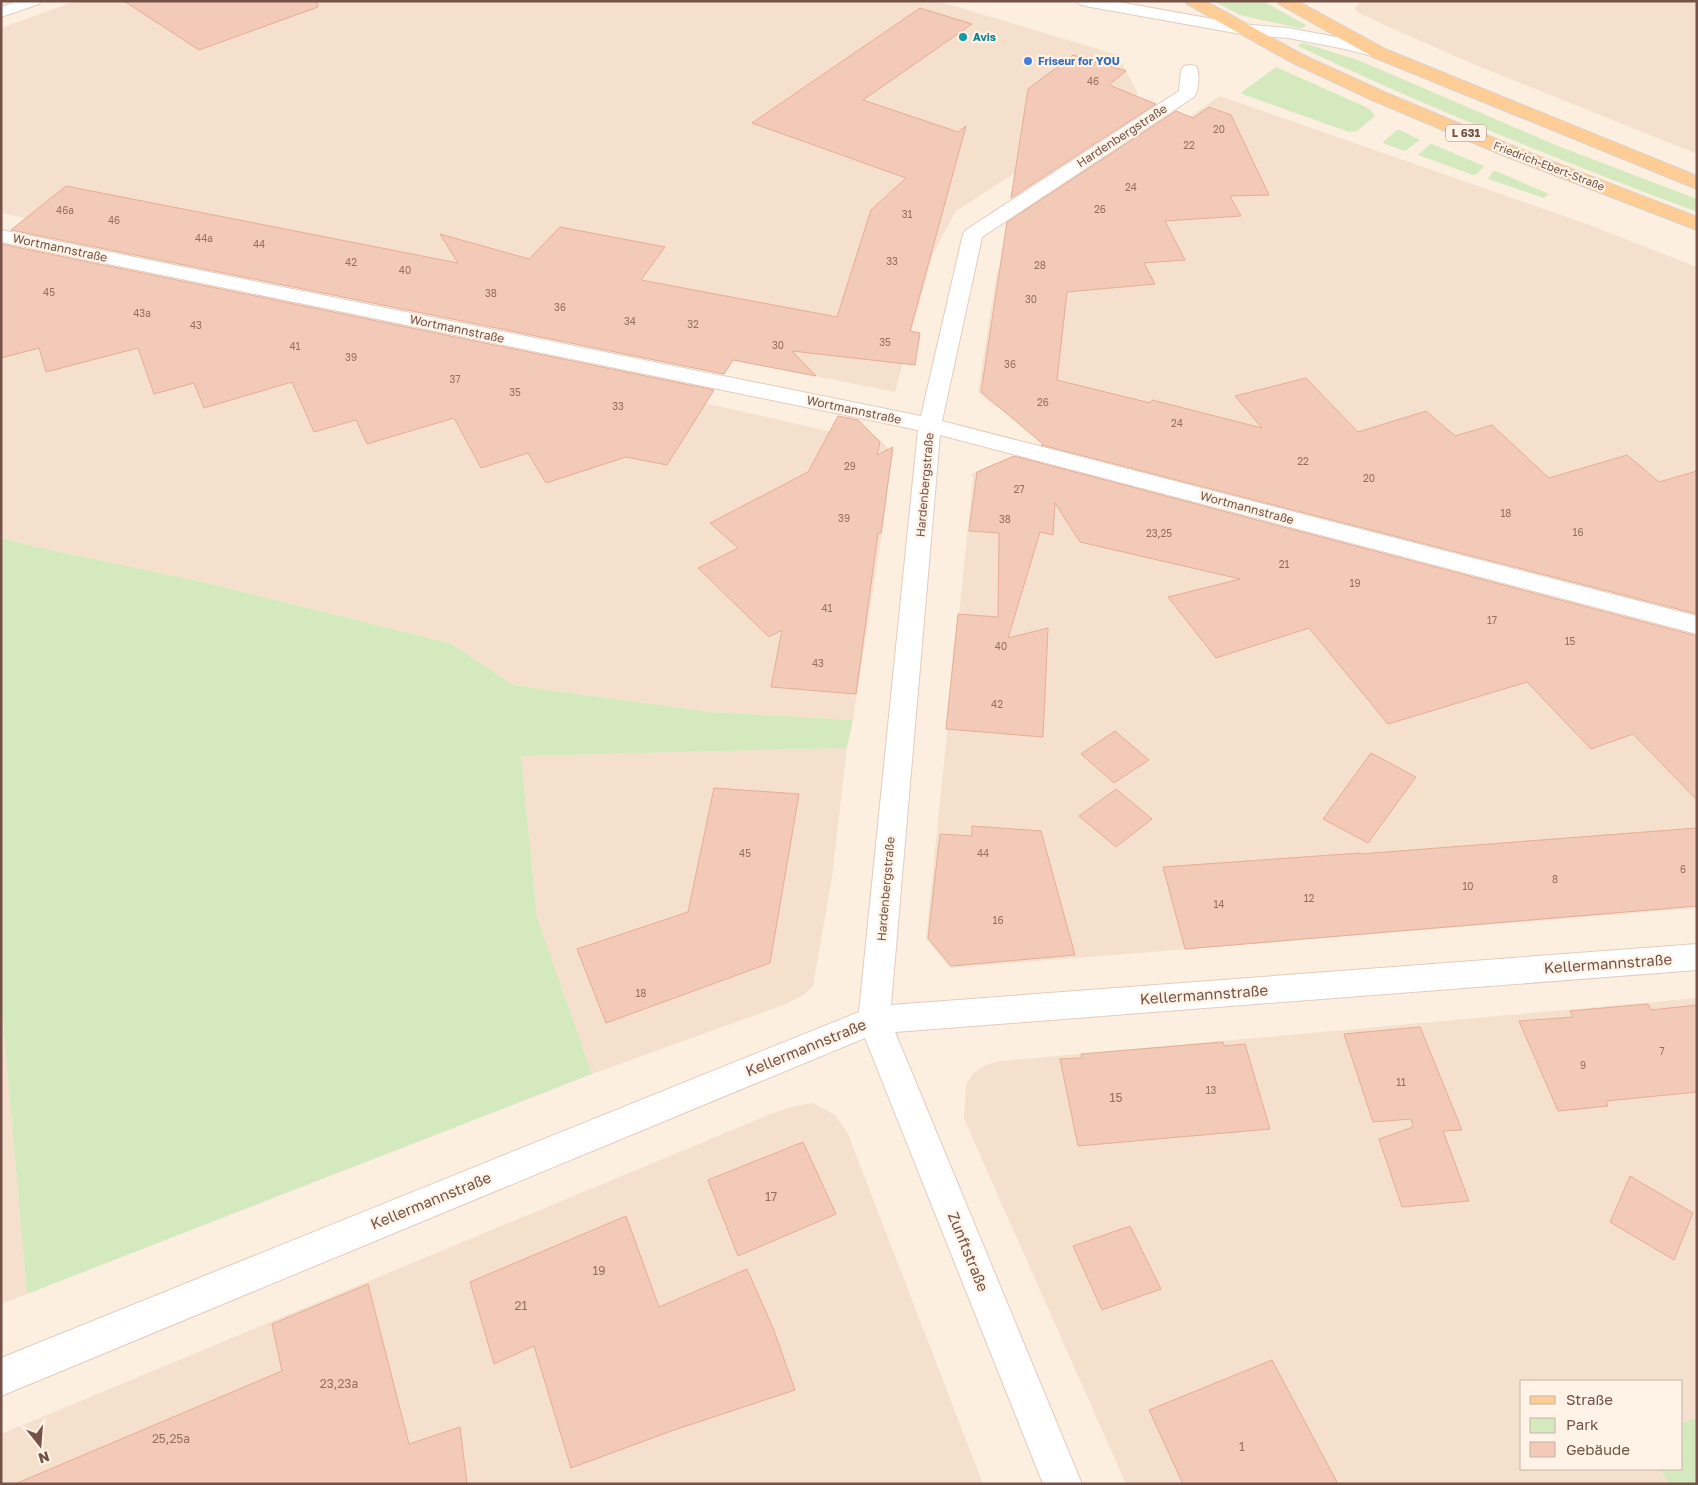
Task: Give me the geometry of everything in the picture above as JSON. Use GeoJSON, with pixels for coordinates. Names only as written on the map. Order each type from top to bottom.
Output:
{"type":"FeatureCollection","features":[{"type":"Feature","properties":{"kind":"main road","name":"L 631"},"geometry":{"type":"LineString","coordinates":[[1193,1],[1241,29]]}},
{"type":"Feature","properties":{"kind":"main road","name":"Friedrich-Ebert-Straße"},"geometry":{"type":"LineString","coordinates":[[1285,1],[1378,53],[1697,183]]}},
{"type":"Feature","properties":{"kind":"main road","name":"Friedrich-Ebert-Straße"},"geometry":{"type":"LineString","coordinates":[[1241,29],[1332,76],[1469,135],[1697,224]]}},
{"type":"Feature","properties":{"kind":"street"},"geometry":{"type":"LineString","coordinates":[[1,12],[33,1]]}},
{"type":"Feature","properties":{"kind":"street","name":"Friedrich-Ebert-Straße"},"geometry":{"type":"LineString","coordinates":[[1085,1],[1241,29],[1288,32],[1347,44],[1378,53]]}},
{"type":"Feature","properties":{"kind":"street","name":"Hardenbergstraße"},"geometry":{"type":"LineString","coordinates":[[874,1020],[930,425],[973,234],[1188,93],[1190,70]]}},
{"type":"Feature","properties":{"kind":"street","name":"Wortmannstraße"},"geometry":{"type":"LineString","coordinates":[[1,236],[930,425],[1697,625]]}},
{"type":"Feature","properties":{"kind":"street","name":"Kellermannstraße"},"geometry":{"type":"LineString","coordinates":[[1,1377],[874,1020],[1697,957]]}},
{"type":"Feature","properties":{"kind":"street","name":"Zunftstraße"},"geometry":{"type":"LineString","coordinates":[[874,1020],[1063,1484]]}},
{"type":"Feature","properties":{"kind":"shaded area"},"geometry":{"type":"Polygon","coordinates":[[[76,1],[938,1],[1118,55],[1138,94],[956,211],[933,254],[895,392],[1,213],[1,28],[76,1]]]}},
{"type":"Feature","properties":{"kind":"shaded area"},"geometry":{"type":"Polygon","coordinates":[[[1360,1],[1697,1],[1697,154],[1473,64],[1384,25],[1357,12],[1355,8],[1360,1]]]}},
{"type":"Feature","properties":{"kind":"shaded area"},"geometry":{"type":"Polygon","coordinates":[[[1220,96],[1587,224],[1697,267],[1697,588],[994,406],[978,392],[996,277],[1004,253],[1023,231],[1220,96]]]}},
{"type":"Feature","properties":{"kind":"shaded area"},"geometry":{"type":"Polygon","coordinates":[[[1,258],[705,403],[872,441],[879,439],[894,455],[890,457],[886,507],[853,720],[712,712],[513,685],[450,643],[207,583],[1,538],[1,258]]]}},
{"type":"Feature","properties":{"kind":"shaded area"},"geometry":{"type":"Polygon","coordinates":[[[995,463],[1165,503],[1697,647],[1697,908],[950,968],[926,939],[973,477],[971,474],[995,463]]]}},
{"type":"Feature","properties":{"kind":"shaded area"},"geometry":{"type":"Polygon","coordinates":[[[847,748],[832,877],[813,986],[805,994],[786,1004],[592,1074],[537,917],[521,756],[847,748]]]}},
{"type":"Feature","properties":{"kind":"shaded area"},"geometry":{"type":"Polygon","coordinates":[[[1697,998],[1697,1417],[1683,1423],[1683,1380],[1520,1380],[1520,1470],[1661,1470],[1669,1484],[1126,1484],[964,1119],[966,1085],[973,1073],[988,1064],[1001,1061],[1697,998]]]}},
{"type":"Feature","properties":{"kind":"shaded area"},"geometry":{"type":"Polygon","coordinates":[[[1,1000],[27,1294],[1,1304],[1,1000]]]}},
{"type":"Feature","properties":{"kind":"shaded area"},"geometry":{"type":"Polygon","coordinates":[[[813,1103],[835,1115],[848,1134],[983,1484],[1,1484],[1,1434],[768,1115],[795,1106],[813,1103]]]}},
{"type":"Feature","properties":{"kind":"green space"},"geometry":{"type":"Polygon","coordinates":[[[1213,1],[1263,1],[1306,25],[1303,28],[1298,28],[1240,15],[1213,1]]]}},
{"type":"Feature","properties":{"kind":"green space"},"geometry":{"type":"Polygon","coordinates":[[[1304,43],[1358,60],[1558,146],[1697,199],[1697,212],[1446,112],[1298,46],[1298,44],[1304,43]]]}},
{"type":"Feature","properties":{"kind":"green space"},"geometry":{"type":"Polygon","coordinates":[[[1276,67],[1370,109],[1375,116],[1357,131],[1349,132],[1242,94],[1242,92],[1276,67]]]}},
{"type":"Feature","properties":{"kind":"green space"},"geometry":{"type":"Polygon","coordinates":[[[1397,130],[1420,140],[1405,151],[1383,142],[1397,130]]]}},
{"type":"Feature","properties":{"kind":"green space"},"geometry":{"type":"Polygon","coordinates":[[[1430,144],[1484,166],[1477,174],[1473,175],[1418,155],[1430,144]]]}},
{"type":"Feature","properties":{"kind":"green space"},"geometry":{"type":"Polygon","coordinates":[[[1493,171],[1549,194],[1544,198],[1488,179],[1493,171]]]}},
{"type":"Feature","properties":{"kind":"green space"},"geometry":{"type":"Polygon","coordinates":[[[1,538],[207,583],[450,643],[513,685],[711,712],[853,720],[847,748],[521,756],[537,917],[592,1074],[27,1294],[1,1000],[1,538]]]}},
{"type":"Feature","properties":{"kind":"green space"},"geometry":{"type":"Polygon","coordinates":[[[1697,1417],[1697,1484],[1669,1484],[1661,1470],[1683,1470],[1683,1423],[1697,1417]]]}},
{"type":"Feature","properties":{"kind":"building"},"geometry":{"type":"Polygon","coordinates":[[[124,1],[317,1],[318,7],[199,50],[124,1]]]}},
{"type":"Feature","properties":{"kind":"building"},"geometry":{"type":"Polygon","coordinates":[[[920,8],[972,24],[863,100],[958,132],[966,126],[910,331],[920,333],[915,365],[792,351],[816,376],[733,360],[724,374],[11,230],[66,186],[458,263],[440,234],[529,259],[560,227],[665,247],[641,280],[837,317],[871,210],[906,178],[752,123],[920,8]]]}},
{"type":"Feature","properties":{"kind":"building"},"geometry":{"type":"Polygon","coordinates":[[[1073,55],[1126,71],[1109,85],[1156,104],[1011,198],[1028,89],[1073,55]]]}},
{"type":"Feature","properties":{"kind":"building"},"geometry":{"type":"Polygon","coordinates":[[[1209,107],[1231,115],[1269,195],[1230,196],[1241,216],[1165,221],[1185,260],[1144,263],[1155,284],[1067,292],[1057,380],[1150,403],[1152,400],[1262,428],[1235,396],[1306,378],[1358,432],[1426,411],[1455,436],[1492,425],[1549,478],[1627,455],[1659,482],[1697,471],[1697,614],[1041,445],[1043,444],[981,392],[1007,222],[1176,111],[1193,118],[1209,107]]]}},
{"type":"Feature","properties":{"kind":"building"},"geometry":{"type":"Polygon","coordinates":[[[1,244],[714,390],[667,465],[626,457],[546,483],[528,453],[481,468],[454,418],[367,444],[356,420],[314,432],[292,382],[204,408],[194,383],[154,394],[138,348],[46,372],[39,348],[1,358],[1,244]]]}},
{"type":"Feature","properties":{"kind":"building"},"geometry":{"type":"Polygon","coordinates":[[[838,416],[858,420],[880,442],[877,455],[893,447],[881,533],[878,533],[856,694],[771,687],[782,630],[769,637],[698,568],[738,548],[710,523],[808,472],[838,416]]]}},
{"type":"Feature","properties":{"kind":"building"},"geometry":{"type":"Polygon","coordinates":[[[1014,456],[1697,636],[1697,800],[1633,734],[1591,749],[1527,682],[1388,724],[1309,628],[1216,658],[1168,597],[1240,579],[1080,542],[1055,503],[1053,535],[1040,532],[1008,638],[1048,628],[1043,737],[946,729],[958,614],[998,617],[999,533],[969,531],[977,472],[1014,456]]]}},
{"type":"Feature","properties":{"kind":"building"},"geometry":{"type":"Polygon","coordinates":[[[1115,731],[1149,760],[1114,783],[1081,754],[1115,731]]]}},
{"type":"Feature","properties":{"kind":"building"},"geometry":{"type":"Polygon","coordinates":[[[1371,753],[1416,777],[1368,843],[1323,819],[1371,753]]]}},
{"type":"Feature","properties":{"kind":"building"},"geometry":{"type":"Polygon","coordinates":[[[714,788],[799,794],[770,963],[606,1023],[577,949],[688,912],[714,788]]]}},
{"type":"Feature","properties":{"kind":"building"},"geometry":{"type":"Polygon","coordinates":[[[1116,789],[1152,819],[1116,847],[1079,816],[1116,789]]]}},
{"type":"Feature","properties":{"kind":"building"},"geometry":{"type":"Polygon","coordinates":[[[972,826],[1041,831],[1075,955],[951,966],[928,938],[940,834],[972,836],[972,826]]]}},
{"type":"Feature","properties":{"kind":"building"},"geometry":{"type":"Polygon","coordinates":[[[1697,828],[1697,906],[1185,949],[1163,867],[1360,854],[1697,828]]]}},
{"type":"Feature","properties":{"kind":"building"},"geometry":{"type":"Polygon","coordinates":[[[1648,1004],[1651,1010],[1697,1005],[1697,1092],[1606,1101],[1608,1106],[1558,1111],[1519,1021],[1573,1017],[1570,1011],[1648,1004]]]}},
{"type":"Feature","properties":{"kind":"building"},"geometry":{"type":"Polygon","coordinates":[[[1420,1027],[1462,1130],[1443,1131],[1469,1201],[1402,1207],[1379,1139],[1413,1127],[1411,1119],[1373,1122],[1344,1034],[1420,1027]]]}},
{"type":"Feature","properties":{"kind":"building"},"geometry":{"type":"Polygon","coordinates":[[[1223,1042],[1224,1046],[1245,1044],[1270,1129],[1078,1146],[1060,1059],[1082,1058],[1081,1054],[1223,1042]]]}},
{"type":"Feature","properties":{"kind":"building"},"geometry":{"type":"Polygon","coordinates":[[[803,1142],[836,1214],[738,1256],[708,1180],[803,1142]]]}},
{"type":"Feature","properties":{"kind":"building"},"geometry":{"type":"Polygon","coordinates":[[[1630,1176],[1693,1213],[1674,1260],[1610,1222],[1630,1176]]]}},
{"type":"Feature","properties":{"kind":"building"},"geometry":{"type":"Polygon","coordinates":[[[626,1216],[659,1307],[747,1269],[773,1328],[795,1390],[674,1430],[571,1468],[534,1346],[494,1364],[470,1282],[626,1216]]]}},
{"type":"Feature","properties":{"kind":"building"},"geometry":{"type":"Polygon","coordinates":[[[1130,1226],[1161,1289],[1102,1310],[1073,1246],[1130,1226]]]}},
{"type":"Feature","properties":{"kind":"building"},"geometry":{"type":"Polygon","coordinates":[[[368,1284],[409,1444],[460,1427],[467,1484],[15,1484],[282,1371],[272,1324],[368,1284]]]}},
{"type":"Feature","properties":{"kind":"building"},"geometry":{"type":"Polygon","coordinates":[[[1272,1360],[1338,1484],[1183,1484],[1149,1410],[1272,1360]]]}},
{"type":"Feature","properties":{"kind":"place","name":"Avis"},"geometry":{"type":"Point","coordinates":[963,37]}},
{"type":"Feature","properties":{"kind":"place","name":"Friseur for YOU"},"geometry":{"type":"Point","coordinates":[1028,61]}}]}
